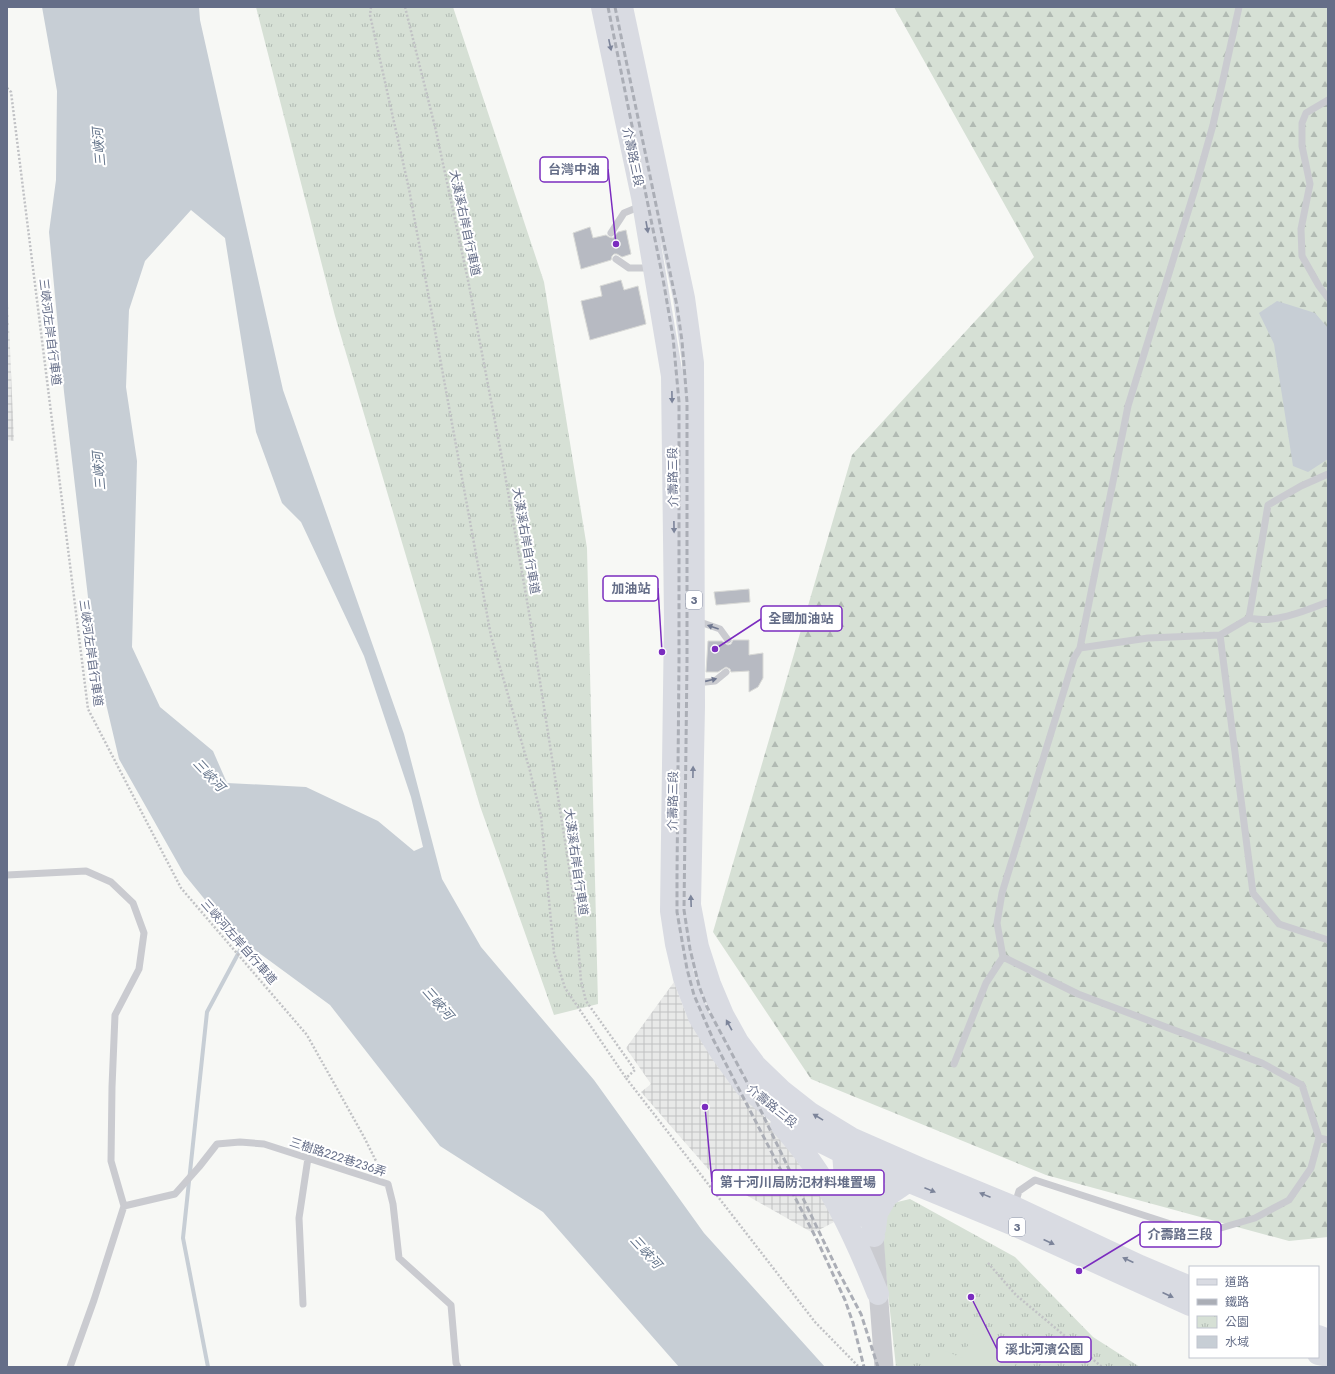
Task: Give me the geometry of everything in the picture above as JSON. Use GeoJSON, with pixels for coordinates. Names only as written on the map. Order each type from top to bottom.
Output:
{"type":"FeatureCollection","features":[{"type":"Feature","properties":{"kind":"main road","name":"介壽路三段"},"geometry":{"type":"LineString","coordinates":[[602,7],[643,206],[654,268],[682,365]]}},
{"type":"Feature","properties":{"kind":"main road","name":"介壽路三段"},"geometry":{"type":"LineString","coordinates":[[622,7],[684,298],[682,365],[694,620],[690,905],[698,947],[710,984],[723,1016],[738,1042],[756,1066],[782,1091],[810,1112],[851,1150],[909,1181],[1014,1216],[1189,1287]]}},
{"type":"Feature","properties":{"kind":"main road","name":"介壽路三段"},"geometry":{"type":"LineString","coordinates":[[682,365],[672,376],[675,619],[671,911],[676,944],[684,978],[699,1017],[720,1051],[746,1087],[785,1119],[815,1139],[924,1170],[1189,1304]]}},
{"type":"Feature","properties":{"kind":"main road"},"geometry":{"type":"LineString","coordinates":[[746,1087],[792,1137],[842,1212],[868,1244]]}},
{"type":"Feature","properties":{"kind":"main road"},"geometry":{"type":"LineString","coordinates":[[851,1150],[846,1191],[868,1244],[878,1294]]}},
{"type":"Feature","properties":{"kind":"main road"},"geometry":{"type":"LineString","coordinates":[[868,1244],[877,1213],[887,1196],[909,1181]]}},
{"type":"Feature","properties":{"kind":"street"},"geometry":{"type":"LineString","coordinates":[[878,1294],[884,1366]]}},
{"type":"Feature","properties":{"kind":"lane"},"geometry":{"type":"LineString","coordinates":[[954,1064],[986,983],[1003,957],[997,923],[1002,893],[1074,658],[1080,648],[1128,406],[1195,189],[1213,125],[1240,7]]}},
{"type":"Feature","properties":{"kind":"lane"},"geometry":{"type":"LineString","coordinates":[[1328,100],[1306,114],[1302,123],[1302,146],[1310,184],[1301,229],[1302,256],[1319,286],[1328,298]]}},
{"type":"Feature","properties":{"kind":"lane"},"geometry":{"type":"LineString","coordinates":[[612,233],[624,214],[643,206]]}},
{"type":"Feature","properties":{"kind":"lane"},"geometry":{"type":"LineString","coordinates":[[616,259],[629,268],[654,268]]}},
{"type":"Feature","properties":{"kind":"lane"},"geometry":{"type":"LineString","coordinates":[[1248,618],[1268,505],[1301,486],[1328,474]]}},
{"type":"Feature","properties":{"kind":"lane"},"geometry":{"type":"LineString","coordinates":[[1080,648],[1148,638],[1220,636],[1248,618],[1257,620],[1294,615],[1328,602]]}},
{"type":"Feature","properties":{"kind":"lane"},"geometry":{"type":"LineString","coordinates":[[694,620],[720,629],[728,640]]}},
{"type":"Feature","properties":{"kind":"lane"},"geometry":{"type":"LineString","coordinates":[[1220,636],[1253,893],[1279,924],[1328,940]]}},
{"type":"Feature","properties":{"kind":"lane"},"geometry":{"type":"LineString","coordinates":[[694,683],[715,681],[726,672]]}},
{"type":"Feature","properties":{"kind":"lane"},"geometry":{"type":"LineString","coordinates":[[7,876],[86,871],[111,882],[133,904],[144,933],[139,969],[116,1015],[112,1086],[111,1161],[124,1206],[94,1300],[70,1367]]}},
{"type":"Feature","properties":{"kind":"lane"},"geometry":{"type":"LineString","coordinates":[[1003,957],[1078,994],[1262,1063],[1302,1085],[1319,1138],[1311,1168],[1289,1200],[1255,1218],[1214,1230],[1197,1231],[1183,1228],[1035,1180],[1019,1192],[1014,1216]]}},
{"type":"Feature","properties":{"kind":"lane"},"geometry":{"type":"LineString","coordinates":[[1319,1138],[1328,1140]]}},
{"type":"Feature","properties":{"kind":"lane","name":"三樹路222巷236弄"},"geometry":{"type":"LineString","coordinates":[[124,1206],[175,1194],[217,1144],[240,1142],[264,1144],[388,1184],[393,1204],[400,1258],[451,1305],[456,1363],[458,1367]]}},
{"type":"Feature","properties":{"kind":"lane"},"geometry":{"type":"LineString","coordinates":[[303,1304],[299,1218],[308,1158]]}},
{"type":"Feature","properties":{"kind":"path"},"geometry":{"type":"LineString","coordinates":[[371,7],[370,14],[409,189],[491,636],[530,771],[541,816],[554,953],[565,988],[626,1078],[815,1322],[859,1367]]}},
{"type":"Feature","properties":{"kind":"path","name":"大漢溪右岸自行車道"},"geometry":{"type":"LineString","coordinates":[[405,7],[436,131],[469,285],[504,469],[531,624],[575,905],[581,981],[586,1001],[635,1070],[626,1078]]}},
{"type":"Feature","properties":{"kind":"path","name":"三峽河左岸自行車道"},"geometry":{"type":"LineString","coordinates":[[7,88],[11,92],[88,709],[181,888],[307,1035],[364,1137],[388,1184]]}},
{"type":"Feature","properties":{"kind":"path"},"geometry":{"type":"LineString","coordinates":[[988,1263],[1016,1295],[1102,1367]]}},
{"type":"Feature","properties":{"kind":"shaded area"},"geometry":{"type":"Polygon","coordinates":[[[7,278],[14,441],[7,440],[7,278]]]}},
{"type":"Feature","properties":{"kind":"shaded area"},"geometry":{"type":"Polygon","coordinates":[[[674,982],[686,1014],[725,1074],[770,1123],[812,1174],[838,1220],[813,1233],[716,1178],[641,1092],[651,1084],[626,1048],[674,982]]]}},
{"type":"Feature","properties":{"kind":"green space"},"geometry":{"type":"Polygon","coordinates":[[[256,7],[453,7],[544,282],[587,548],[598,1004],[554,1015],[480,806],[335,316],[256,7]]]}},
{"type":"Feature","properties":{"kind":"green space"},"geometry":{"type":"Polygon","coordinates":[[[894,7],[1328,7],[1328,1237],[1289,1241],[1046,1175],[811,1079],[713,932],[852,455],[1034,257],[894,7]]]}},
{"type":"Feature","properties":{"kind":"green space"},"geometry":{"type":"Polygon","coordinates":[[[910,1199],[1015,1257],[1093,1337],[1140,1367],[896,1367],[881,1227],[889,1204],[910,1199]]]}},
{"type":"Feature","properties":{"kind":"green space"},"geometry":{"type":"Polygon","coordinates":[[[976,1328],[1022,1350],[1014,1367],[925,1367],[934,1346],[962,1358],[976,1328]]]}},
{"type":"Feature","properties":{"kind":"water","name":"三峽河"},"geometry":{"type":"Polygon","coordinates":[[[42,7],[199,7],[200,20],[283,390],[404,734],[442,879],[481,947],[594,1080],[704,1233],[825,1367],[679,1367],[543,1212],[440,1146],[330,1005],[233,934],[184,874],[119,759],[95,657],[64,392],[49,232],[56,180],[57,91],[42,7]],[[191,210],[145,261],[129,310],[126,387],[137,461],[132,647],[160,707],[213,751],[227,783],[306,787],[378,821],[414,851],[423,847],[411,797],[364,656],[301,522],[282,503],[256,432],[225,238],[191,210]]]}},
{"type":"Feature","properties":{"kind":"water"},"geometry":{"type":"Polygon","coordinates":[[[1277,301],[1315,313],[1328,328],[1328,459],[1308,472],[1293,466],[1274,344],[1259,313],[1277,301]]]}},
{"type":"Feature","properties":{"kind":"building"},"geometry":{"type":"Polygon","coordinates":[[[590,227],[593,238],[606,235],[613,238],[618,232],[626,230],[631,254],[622,257],[614,254],[611,260],[581,269],[573,233],[590,227]]]}},
{"type":"Feature","properties":{"kind":"building"},"geometry":{"type":"Polygon","coordinates":[[[621,280],[624,290],[638,286],[646,324],[590,340],[581,301],[602,296],[600,286],[621,280]]]}},
{"type":"Feature","properties":{"kind":"building"},"geometry":{"type":"Polygon","coordinates":[[[749,589],[750,602],[716,605],[714,592],[749,589]]]}},
{"type":"Feature","properties":{"kind":"building"},"geometry":{"type":"Polygon","coordinates":[[[733,640],[749,640],[749,655],[763,653],[763,678],[758,687],[749,692],[749,671],[731,672],[730,669],[726,667],[718,672],[706,672],[708,641],[722,641],[728,645],[731,644],[733,640]]]}},
{"type":"Feature","properties":{"kind":"waterway"},"geometry":{"type":"LineString","coordinates":[[208,1367],[183,1238],[207,1012],[246,939]]}},
{"type":"Feature","properties":{"kind":"railway"},"geometry":{"type":"LineString","coordinates":[[608,7],[663,279],[673,337],[679,402],[677,912],[687,969],[694,995],[713,1039],[817,1240],[845,1300],[853,1323],[864,1367]]}},
{"type":"Feature","properties":{"kind":"railway"},"geometry":{"type":"LineString","coordinates":[[615,7],[677,306],[682,341],[687,402],[687,662],[684,910],[690,949],[699,986],[707,1007],[749,1086],[836,1267],[861,1314],[878,1367]]}},
{"type":"Feature","properties":{"kind":"place","name":"台灣中油"},"geometry":{"type":"Point","coordinates":[616,244]}},
{"type":"Feature","properties":{"kind":"place","name":"全國加油站"},"geometry":{"type":"Point","coordinates":[715,649]}},
{"type":"Feature","properties":{"kind":"place","name":"加油站"},"geometry":{"type":"Point","coordinates":[662,652]}},
{"type":"Feature","properties":{"kind":"place","name":"第十河川局防氾材料堆置場"},"geometry":{"type":"Point","coordinates":[705,1107]}},
{"type":"Feature","properties":{"kind":"place","name":"介壽路三段"},"geometry":{"type":"Point","coordinates":[1079,1271]}},
{"type":"Feature","properties":{"kind":"place","name":"溪北河濱公園"},"geometry":{"type":"Point","coordinates":[971,1297]}}]}
